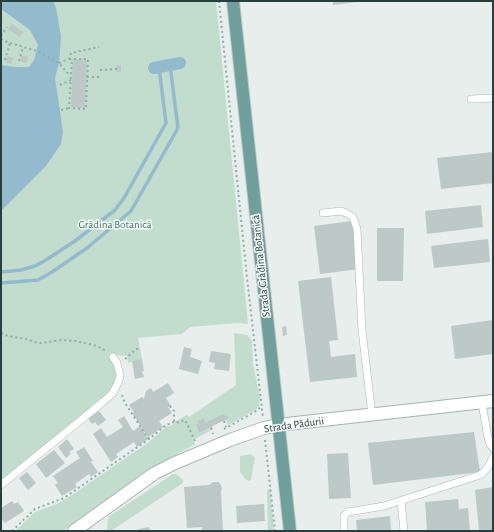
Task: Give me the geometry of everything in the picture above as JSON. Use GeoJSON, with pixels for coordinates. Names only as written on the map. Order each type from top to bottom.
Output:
{"type":"FeatureCollection","features":[{"type":"Feature","properties":{"kind":"main road","name":"Strada Grădina Botanică"},"geometry":{"type":"LineString","coordinates":[[233,1],[290,531]]}},
{"type":"Feature","properties":{"kind":"street","name":"Strada Pădurii"},"geometry":{"type":"LineString","coordinates":[[74,531],[155,473],[230,440],[264,428],[278,425],[488,402]]}},
{"type":"Feature","properties":{"kind":"lane"},"geometry":{"type":"LineString","coordinates":[[471,99],[493,98]]}},
{"type":"Feature","properties":{"kind":"lane"},"geometry":{"type":"LineString","coordinates":[[322,213],[341,212],[353,217],[356,222],[359,246],[362,330],[372,415]]}},
{"type":"Feature","properties":{"kind":"lane"},"geometry":{"type":"LineString","coordinates":[[1,485],[113,393],[120,375],[115,360]]}},
{"type":"Feature","properties":{"kind":"lane"},"geometry":{"type":"LineString","coordinates":[[488,402],[488,438],[493,448]]}},
{"type":"Feature","properties":{"kind":"lane"},"geometry":{"type":"LineString","coordinates":[[344,531],[344,516],[348,512],[384,506],[480,475],[488,468],[493,457]]}},
{"type":"Feature","properties":{"kind":"lane"},"geometry":{"type":"LineString","coordinates":[[401,501],[404,531]]}},
{"type":"Feature","properties":{"kind":"path"},"geometry":{"type":"LineString","coordinates":[[219,1],[247,278],[275,531]]}},
{"type":"Feature","properties":{"kind":"path"},"geometry":{"type":"LineString","coordinates":[[7,27],[1,37],[10,43],[37,52],[59,63],[71,78]]}},
{"type":"Feature","properties":{"kind":"path"},"geometry":{"type":"LineString","coordinates":[[5,60],[10,43]]}},
{"type":"Feature","properties":{"kind":"path"},"geometry":{"type":"LineString","coordinates":[[19,61],[22,47]]}},
{"type":"Feature","properties":{"kind":"path"},"geometry":{"type":"LineString","coordinates":[[69,108],[71,54],[99,47]]}},
{"type":"Feature","properties":{"kind":"path"},"geometry":{"type":"LineString","coordinates":[[59,63],[71,59],[88,59],[86,109],[69,108],[61,110]]}},
{"type":"Feature","properties":{"kind":"path"},"geometry":{"type":"LineString","coordinates":[[100,70],[116,69]]}},
{"type":"Feature","properties":{"kind":"path"},"geometry":{"type":"LineString","coordinates":[[87,77],[100,78]]}},
{"type":"Feature","properties":{"kind":"path"},"geometry":{"type":"LineString","coordinates":[[60,85],[71,78]]}},
{"type":"Feature","properties":{"kind":"path"},"geometry":{"type":"LineString","coordinates":[[1,333],[8,336],[41,343],[61,340],[86,343],[102,348],[115,360],[128,357],[136,349],[140,349]]}},
{"type":"Feature","properties":{"kind":"path"},"geometry":{"type":"LineString","coordinates":[[117,386],[120,389],[125,403],[148,438],[152,437]]}},
{"type":"Feature","properties":{"kind":"path"},"geometry":{"type":"LineString","coordinates":[[170,406],[174,411],[174,422]]}},
{"type":"Feature","properties":{"kind":"path"},"geometry":{"type":"LineString","coordinates":[[220,431],[258,410],[261,406]]}},
{"type":"Feature","properties":{"kind":"path"},"geometry":{"type":"LineString","coordinates":[[12,531],[35,509],[64,498],[166,426],[174,422],[176,423],[185,420],[196,444],[202,441]]}},
{"type":"Feature","properties":{"kind":"path"},"geometry":{"type":"LineString","coordinates":[[224,420],[226,428]]}},
{"type":"Feature","properties":{"kind":"path"},"geometry":{"type":"LineString","coordinates":[[208,438],[214,434],[211,428]]}},
{"type":"Feature","properties":{"kind":"green space","name":"Grădina Botanică"},"geometry":{"type":"Polygon","coordinates":[[[1,1],[216,1],[248,324],[238,323],[190,327],[182,334],[138,338],[142,359],[128,363],[127,356],[113,355],[111,361],[116,369],[116,376],[115,383],[111,389],[52,441],[1,481],[1,1]]]}},
{"type":"Feature","properties":{"kind":"green space"},"geometry":{"type":"Polygon","coordinates":[[[234,333],[247,335],[252,340],[253,364],[260,398],[257,409],[228,425],[226,420],[230,418],[223,414],[206,422],[204,418],[197,421],[198,424],[196,426],[199,433],[209,429],[210,431],[193,440],[195,444],[152,468],[63,531],[15,531],[35,512],[57,504],[72,495],[149,442],[166,427],[174,424],[176,421],[187,415],[189,417],[236,385],[234,333]]]}},
{"type":"Feature","properties":{"kind":"green space"},"geometry":{"type":"Polygon","coordinates":[[[251,454],[255,458],[251,480],[249,481],[245,479],[240,472],[240,456],[251,454]]]}},
{"type":"Feature","properties":{"kind":"green space"},"geometry":{"type":"Polygon","coordinates":[[[173,474],[180,477],[183,480],[183,483],[111,531],[107,531],[108,517],[173,474]]]}},
{"type":"Feature","properties":{"kind":"green space"},"geometry":{"type":"Polygon","coordinates":[[[270,488],[274,531],[268,531],[267,491],[270,488]]]}},
{"type":"Feature","properties":{"kind":"water"},"geometry":{"type":"Polygon","coordinates":[[[1,1],[53,1],[56,8],[61,36],[59,63],[55,78],[63,132],[61,144],[46,166],[1,211],[1,65],[29,67],[34,60],[38,45],[30,30],[1,9],[1,1]]]}},
{"type":"Feature","properties":{"kind":"building"},"geometry":{"type":"Polygon","coordinates":[[[333,1],[358,1],[358,2],[333,5],[333,1]]]}},
{"type":"Feature","properties":{"kind":"building"},"geometry":{"type":"Polygon","coordinates":[[[12,24],[23,32],[20,37],[8,29],[12,24]]]}},
{"type":"Feature","properties":{"kind":"building"},"geometry":{"type":"Polygon","coordinates":[[[22,55],[28,57],[26,63],[20,61],[22,55]]]}},
{"type":"Feature","properties":{"kind":"building"},"geometry":{"type":"Polygon","coordinates":[[[7,56],[13,58],[11,64],[6,62],[7,56]]]}},
{"type":"Feature","properties":{"kind":"building"},"geometry":{"type":"Polygon","coordinates":[[[73,59],[87,60],[85,108],[71,107],[73,59]]]}},
{"type":"Feature","properties":{"kind":"building"},"geometry":{"type":"Polygon","coordinates":[[[121,65],[121,72],[117,72],[116,66],[121,65]]]}},
{"type":"Feature","properties":{"kind":"building"},"geometry":{"type":"Polygon","coordinates":[[[493,152],[493,183],[441,189],[437,158],[493,152]]]}},
{"type":"Feature","properties":{"kind":"building"},"geometry":{"type":"Polygon","coordinates":[[[481,205],[483,227],[427,234],[425,211],[481,205]]]}},
{"type":"Feature","properties":{"kind":"building"},"geometry":{"type":"Polygon","coordinates":[[[352,221],[359,269],[320,274],[314,226],[352,221]]]}},
{"type":"Feature","properties":{"kind":"building"},"geometry":{"type":"Polygon","coordinates":[[[377,228],[404,228],[403,281],[377,281],[377,228]]]}},
{"type":"Feature","properties":{"kind":"building"},"geometry":{"type":"Polygon","coordinates":[[[488,239],[490,262],[434,268],[431,246],[488,239]]]}},
{"type":"Feature","properties":{"kind":"building"},"geometry":{"type":"Polygon","coordinates":[[[331,277],[338,340],[329,341],[331,357],[355,354],[357,377],[310,382],[298,281],[331,277]]]}},
{"type":"Feature","properties":{"kind":"building"},"geometry":{"type":"Polygon","coordinates":[[[493,320],[493,354],[455,359],[451,326],[493,320]]]}},
{"type":"Feature","properties":{"kind":"building"},"geometry":{"type":"Polygon","coordinates":[[[286,326],[287,335],[283,336],[282,327],[286,326]]]}},
{"type":"Feature","properties":{"kind":"building"},"geometry":{"type":"Polygon","coordinates":[[[184,347],[192,349],[190,357],[202,361],[198,374],[179,369],[184,347]]]}},
{"type":"Feature","properties":{"kind":"building"},"geometry":{"type":"Polygon","coordinates":[[[211,351],[231,354],[229,371],[214,369],[215,363],[209,362],[211,351]]]}},
{"type":"Feature","properties":{"kind":"building"},"geometry":{"type":"Polygon","coordinates":[[[142,359],[144,371],[142,371],[144,377],[135,379],[132,361],[142,359]]]}},
{"type":"Feature","properties":{"kind":"building"},"geometry":{"type":"Polygon","coordinates":[[[168,383],[174,393],[166,398],[171,406],[168,407],[172,413],[159,421],[163,427],[148,437],[132,413],[134,412],[129,405],[142,397],[144,399],[146,391],[151,388],[153,392],[168,383]]]}},
{"type":"Feature","properties":{"kind":"building"},"geometry":{"type":"Polygon","coordinates":[[[99,411],[106,420],[98,426],[95,422],[92,424],[88,418],[99,411]]]}},
{"type":"Feature","properties":{"kind":"building"},"geometry":{"type":"Polygon","coordinates":[[[223,414],[230,418],[199,433],[196,425],[198,424],[197,421],[204,418],[206,422],[223,414]]]}},
{"type":"Feature","properties":{"kind":"building"},"geometry":{"type":"Polygon","coordinates":[[[124,416],[133,431],[140,426],[148,439],[137,447],[134,442],[116,454],[118,457],[111,462],[93,434],[101,428],[107,437],[123,427],[118,420],[124,416]]]}},
{"type":"Feature","properties":{"kind":"building"},"geometry":{"type":"Polygon","coordinates":[[[474,432],[480,472],[373,485],[368,443],[474,432]]]}},
{"type":"Feature","properties":{"kind":"building"},"geometry":{"type":"Polygon","coordinates":[[[67,439],[74,449],[69,452],[71,454],[66,458],[58,447],[67,439]]]}},
{"type":"Feature","properties":{"kind":"building"},"geometry":{"type":"Polygon","coordinates":[[[84,447],[93,461],[91,462],[98,472],[91,477],[89,474],[75,484],[77,487],[62,496],[55,485],[58,483],[53,476],[80,458],[76,452],[84,447]]]}},
{"type":"Feature","properties":{"kind":"building"},"geometry":{"type":"Polygon","coordinates":[[[54,450],[65,463],[46,478],[36,464],[54,450]]]}},
{"type":"Feature","properties":{"kind":"building"},"geometry":{"type":"Polygon","coordinates":[[[348,453],[351,498],[329,499],[327,454],[348,453]]]}},
{"type":"Feature","properties":{"kind":"building"},"geometry":{"type":"Polygon","coordinates":[[[27,472],[36,483],[28,490],[19,478],[27,472]]]}},
{"type":"Feature","properties":{"kind":"building"},"geometry":{"type":"Polygon","coordinates":[[[213,482],[219,482],[222,487],[223,531],[202,531],[202,527],[187,528],[184,487],[209,485],[213,482]]]}},
{"type":"Feature","properties":{"kind":"building"},"geometry":{"type":"Polygon","coordinates":[[[493,487],[493,531],[479,531],[475,490],[493,487]]]}},
{"type":"Feature","properties":{"kind":"building"},"geometry":{"type":"Polygon","coordinates":[[[458,499],[459,509],[468,508],[470,531],[427,531],[425,502],[458,499]]]}},
{"type":"Feature","properties":{"kind":"building"},"geometry":{"type":"Polygon","coordinates":[[[12,501],[14,504],[18,502],[24,511],[5,523],[1,518],[1,508],[12,501]]]}},
{"type":"Feature","properties":{"kind":"building"},"geometry":{"type":"Polygon","coordinates":[[[264,504],[265,521],[237,523],[236,506],[264,504]]]}},
{"type":"Feature","properties":{"kind":"building"},"geometry":{"type":"Polygon","coordinates":[[[390,516],[391,531],[357,531],[356,520],[390,516]]]}},
{"type":"Feature","properties":{"kind":"building"},"geometry":{"type":"Polygon","coordinates":[[[149,527],[150,531],[139,531],[139,529],[149,527]]]}},
{"type":"Feature","properties":{"kind":"waterway"},"geometry":{"type":"LineString","coordinates":[[154,68],[180,63]]}},
{"type":"Feature","properties":{"kind":"waterway"},"geometry":{"type":"LineString","coordinates":[[1,283],[38,280],[87,248],[131,211],[178,128],[170,65]]}},
{"type":"Feature","properties":{"kind":"waterway"},"geometry":{"type":"LineString","coordinates":[[1,272],[21,270],[35,266],[75,241],[115,210],[124,198],[166,123],[159,67]]}}]}
